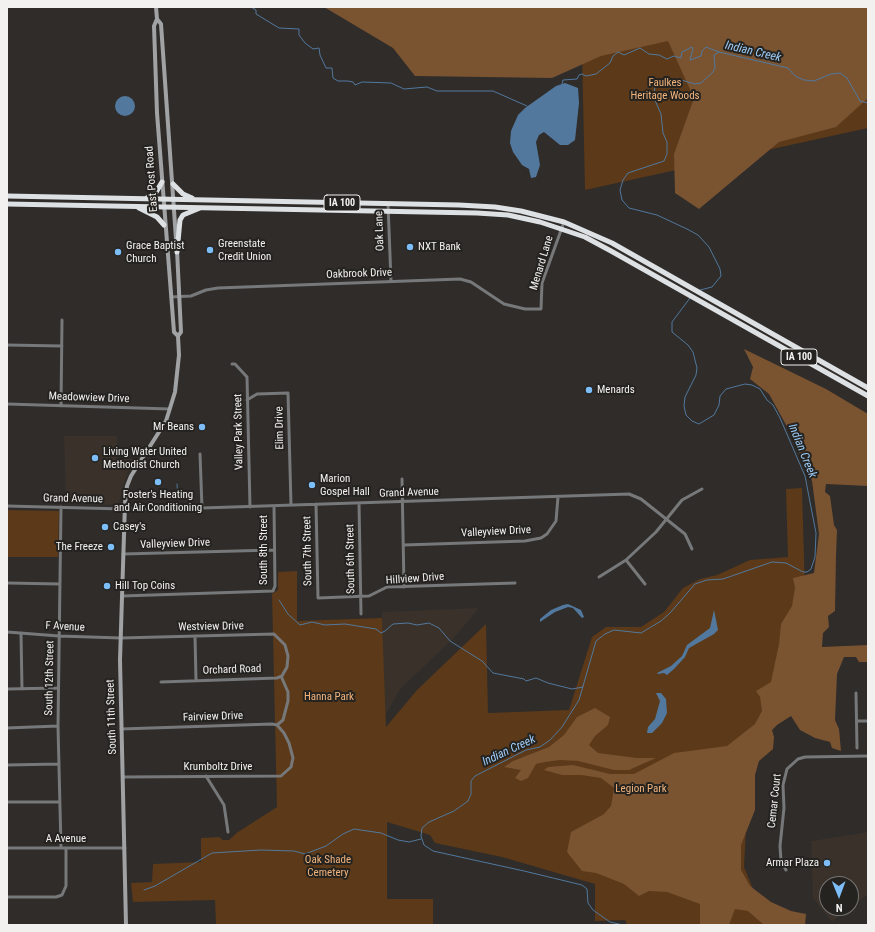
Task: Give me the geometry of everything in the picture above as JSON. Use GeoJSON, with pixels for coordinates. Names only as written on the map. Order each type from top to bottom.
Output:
{"type":"FeatureCollection","features":[{"type":"Feature","properties":{"kind":"highway"},"geometry":{"type":"LineString","coordinates":[[145,198],[152,196],[162,182]]}},
{"type":"Feature","properties":{"kind":"highway"},"geometry":{"type":"LineString","coordinates":[[172,184],[183,194],[195,199]]}},
{"type":"Feature","properties":{"kind":"highway","name":"IA 100"},"geometry":{"type":"LineString","coordinates":[[7,196],[163,198],[495,207],[521,211],[564,222],[600,237],[868,388]]}},
{"type":"Feature","properties":{"kind":"highway","name":"IA 100"},"geometry":{"type":"LineString","coordinates":[[7,204],[203,206],[494,214],[533,220],[562,228],[585,237],[868,396]]}},
{"type":"Feature","properties":{"kind":"highway"},"geometry":{"type":"LineString","coordinates":[[134,206],[152,213],[161,220],[164,225]]}},
{"type":"Feature","properties":{"kind":"highway"},"geometry":{"type":"LineString","coordinates":[[177,252],[180,220],[183,215],[203,206]]}},
{"type":"Feature","properties":{"kind":"main road","name":"East Post Road"},"geometry":{"type":"LineString","coordinates":[[156,7],[157,19],[154,26],[154,70],[164,225],[174,332],[178,336]]}},
{"type":"Feature","properties":{"kind":"main road","name":"East Post Road"},"geometry":{"type":"LineString","coordinates":[[124,509],[127,486],[131,476],[159,433],[170,409],[178,374],[178,336],[181,332],[174,199],[161,24],[157,19]]}},
{"type":"Feature","properties":{"kind":"main road","name":"South 11th Street"},"geometry":{"type":"LineString","coordinates":[[124,509],[120,660],[126,925]]}},
{"type":"Feature","properties":{"kind":"street","name":"Oak Lane"},"geometry":{"type":"LineString","coordinates":[[388,204],[391,281]]}},
{"type":"Feature","properties":{"kind":"street","name":"Menard Lane"},"geometry":{"type":"LineString","coordinates":[[541,309],[542,283],[564,222]]}},
{"type":"Feature","properties":{"kind":"street","name":"Oakbrook Drive"},"geometry":{"type":"LineString","coordinates":[[171,297],[191,296],[206,290],[218,288],[391,281],[465,280],[504,304],[525,309],[541,309]]}},
{"type":"Feature","properties":{"kind":"street"},"geometry":{"type":"LineString","coordinates":[[61,406],[62,320]]}},
{"type":"Feature","properties":{"kind":"street"},"geometry":{"type":"LineString","coordinates":[[7,345],[62,346]]}},
{"type":"Feature","properties":{"kind":"street","name":"Valley Park Street"},"geometry":{"type":"LineString","coordinates":[[232,364],[235,364],[246,374],[250,507]]}},
{"type":"Feature","properties":{"kind":"street","name":"Elim Drive"},"geometry":{"type":"LineString","coordinates":[[247,400],[256,394],[288,393],[291,505]]}},
{"type":"Feature","properties":{"kind":"street","name":"Meadowview Drive"},"geometry":{"type":"LineString","coordinates":[[7,404],[170,409]]}},
{"type":"Feature","properties":{"kind":"street"},"geometry":{"type":"LineString","coordinates":[[200,454],[202,508]]}},
{"type":"Feature","properties":{"kind":"street"},"geometry":{"type":"LineString","coordinates":[[402,479],[404,587]]}},
{"type":"Feature","properties":{"kind":"street"},"geometry":{"type":"LineString","coordinates":[[598,577],[626,560],[667,520],[682,500],[702,489]]}},
{"type":"Feature","properties":{"kind":"street","name":"Grand Avenue"},"geometry":{"type":"LineString","coordinates":[[7,506],[124,509],[202,508],[634,495],[685,534],[692,549]]}},
{"type":"Feature","properties":{"kind":"street","name":"Valleyview Drive"},"geometry":{"type":"LineString","coordinates":[[404,545],[525,541],[541,538],[547,534],[556,521],[558,497]]}},
{"type":"Feature","properties":{"kind":"street","name":"South 6th Street"},"geometry":{"type":"LineString","coordinates":[[359,503],[361,614]]}},
{"type":"Feature","properties":{"kind":"street","name":"South 7th Street"},"geometry":{"type":"LineString","coordinates":[[316,504],[318,598]]}},
{"type":"Feature","properties":{"kind":"street","name":"South 8th Street"},"geometry":{"type":"LineString","coordinates":[[122,596],[273,591],[275,586],[274,506]]}},
{"type":"Feature","properties":{"kind":"street","name":"South 12th Street"},"geometry":{"type":"LineString","coordinates":[[61,507],[58,688],[58,764],[61,848]]}},
{"type":"Feature","properties":{"kind":"street","name":"Valleyview Drive"},"geometry":{"type":"LineString","coordinates":[[123,554],[274,550]]}},
{"type":"Feature","properties":{"kind":"street"},"geometry":{"type":"LineString","coordinates":[[626,560],[644,584]]}},
{"type":"Feature","properties":{"kind":"street"},"geometry":{"type":"LineString","coordinates":[[7,583],[60,584]]}},
{"type":"Feature","properties":{"kind":"street","name":"Hillview Drive"},"geometry":{"type":"LineString","coordinates":[[318,598],[375,594],[387,587],[515,583]]}},
{"type":"Feature","properties":{"kind":"street","name":"F Avenue"},"geometry":{"type":"LineString","coordinates":[[7,632],[59,636],[121,638]]}},
{"type":"Feature","properties":{"kind":"street"},"geometry":{"type":"LineString","coordinates":[[21,633],[22,689]]}},
{"type":"Feature","properties":{"kind":"street","name":"Westview Drive"},"geometry":{"type":"LineString","coordinates":[[121,638],[274,634],[284,645],[288,657],[288,668],[281,676]]}},
{"type":"Feature","properties":{"kind":"street"},"geometry":{"type":"LineString","coordinates":[[194,636],[196,680]]}},
{"type":"Feature","properties":{"kind":"street"},"geometry":{"type":"LineString","coordinates":[[277,725],[283,720],[288,701],[288,692],[281,676]]}},
{"type":"Feature","properties":{"kind":"street","name":"Orchard Road"},"geometry":{"type":"LineString","coordinates":[[161,682],[277,678],[281,676]]}},
{"type":"Feature","properties":{"kind":"street"},"geometry":{"type":"LineString","coordinates":[[7,689],[58,688]]}},
{"type":"Feature","properties":{"kind":"street"},"geometry":{"type":"LineString","coordinates":[[856,693],[858,748]]}},
{"type":"Feature","properties":{"kind":"street"},"geometry":{"type":"LineString","coordinates":[[857,721],[868,721]]}},
{"type":"Feature","properties":{"kind":"street","name":"Fairview Drive"},"geometry":{"type":"LineString","coordinates":[[121,729],[277,725]]}},
{"type":"Feature","properties":{"kind":"street","name":"Krumboltz Drive"},"geometry":{"type":"LineString","coordinates":[[123,776],[281,776],[292,765],[291,749],[284,733],[277,725]]}},
{"type":"Feature","properties":{"kind":"street"},"geometry":{"type":"LineString","coordinates":[[7,728],[58,726]]}},
{"type":"Feature","properties":{"kind":"street","name":"Cemar Court"},"geometry":{"type":"LineString","coordinates":[[786,870],[781,861],[780,846],[784,808],[783,786],[787,769],[798,759],[805,757],[868,756]]}},
{"type":"Feature","properties":{"kind":"street"},"geometry":{"type":"LineString","coordinates":[[7,765],[58,764]]}},
{"type":"Feature","properties":{"kind":"street"},"geometry":{"type":"LineString","coordinates":[[206,776],[224,805],[228,832]]}},
{"type":"Feature","properties":{"kind":"street"},"geometry":{"type":"LineString","coordinates":[[7,802],[59,802]]}},
{"type":"Feature","properties":{"kind":"street","name":"A Avenue"},"geometry":{"type":"LineString","coordinates":[[7,848],[125,848]]}},
{"type":"Feature","properties":{"kind":"street"},"geometry":{"type":"LineString","coordinates":[[7,897],[56,897],[62,894],[66,886],[66,848]]}},
{"type":"Feature","properties":{"kind":"shaded area"},"geometry":{"type":"Polygon","coordinates":[[[64,436],[117,436],[117,459],[136,459],[127,474],[118,505],[66,504],[64,436]]]}},
{"type":"Feature","properties":{"kind":"shaded area"},"geometry":{"type":"Polygon","coordinates":[[[479,608],[453,639],[400,689],[384,718],[382,612],[479,608]]]}},
{"type":"Feature","properties":{"kind":"shaded area"},"geometry":{"type":"Polygon","coordinates":[[[868,832],[868,894],[859,901],[859,876],[819,876],[819,906],[813,898],[811,841],[868,832]]]}},
{"type":"Feature","properties":{"kind":"shaded area"},"geometry":{"type":"Polygon","coordinates":[[[827,916],[840,916],[832,922],[827,916]]]}},
{"type":"Feature","properties":{"kind":"green space","name":"Faulkes Heritage Woods"},"geometry":{"type":"Polygon","coordinates":[[[324,7],[868,7],[868,98],[836,127],[779,142],[699,209],[675,193],[674,154],[694,98],[668,41],[601,56],[552,78],[415,76],[393,48],[324,7]]]}},
{"type":"Feature","properties":{"kind":"green space","name":"Faulkes Heritage Woods"},"geometry":{"type":"Polygon","coordinates":[[[581,7],[868,7],[868,128],[585,190],[581,7]]]}},
{"type":"Feature","properties":{"kind":"green space"},"geometry":{"type":"Polygon","coordinates":[[[744,349],[826,389],[868,414],[868,486],[826,484],[825,492],[830,496],[834,525],[837,530],[835,611],[828,616],[829,627],[823,633],[822,647],[868,645],[868,662],[859,662],[856,657],[844,657],[837,674],[835,720],[839,729],[841,751],[832,748],[830,742],[815,738],[800,730],[791,716],[772,730],[774,737],[773,749],[759,761],[755,775],[755,810],[741,845],[741,870],[750,886],[771,902],[791,911],[806,914],[805,925],[764,925],[748,911],[735,909],[729,925],[700,925],[700,904],[667,892],[649,891],[639,896],[624,884],[596,873],[582,871],[567,852],[571,832],[604,814],[611,806],[614,788],[601,778],[581,775],[562,775],[544,770],[548,767],[573,765],[610,774],[634,774],[674,753],[727,746],[755,724],[762,711],[760,697],[756,691],[771,682],[779,644],[781,624],[792,606],[795,588],[793,578],[814,573],[819,534],[812,481],[790,432],[769,394],[750,379],[753,367],[744,349]]]}},
{"type":"Feature","properties":{"kind":"green space","name":"Legion Park"},"geometry":{"type":"Polygon","coordinates":[[[802,488],[808,699],[752,742],[749,770],[744,867],[768,925],[627,925],[625,920],[595,921],[595,884],[502,857],[435,843],[430,835],[387,822],[387,899],[433,899],[433,925],[216,925],[215,900],[133,902],[131,883],[152,882],[153,864],[201,862],[201,838],[219,837],[223,840],[229,840],[238,832],[277,807],[272,594],[278,590],[278,572],[297,571],[297,621],[382,618],[386,727],[417,690],[486,624],[488,713],[569,710],[592,637],[606,627],[641,627],[664,612],[683,588],[700,579],[717,575],[750,560],[788,557],[786,489],[802,488]]]}},
{"type":"Feature","properties":{"kind":"green space"},"geometry":{"type":"Polygon","coordinates":[[[7,510],[59,511],[58,557],[7,557],[7,510]]]}},
{"type":"Feature","properties":{"kind":"green space"},"geometry":{"type":"Polygon","coordinates":[[[595,708],[610,717],[608,725],[595,736],[589,745],[598,753],[637,758],[656,758],[629,770],[614,770],[578,761],[560,760],[545,762],[536,764],[528,778],[521,781],[515,778],[521,770],[504,767],[513,761],[549,747],[564,735],[577,717],[595,708]]]}},
{"type":"Feature","properties":{"kind":"water"},"geometry":{"type":"Polygon","coordinates":[[[565,83],[578,88],[579,103],[575,140],[568,145],[560,145],[544,132],[539,135],[536,142],[540,165],[536,177],[531,178],[529,169],[522,165],[513,152],[510,143],[511,131],[518,115],[525,108],[556,86],[565,83]]]}},
{"type":"Feature","properties":{"kind":"water"},"geometry":{"type":"Polygon","coordinates":[[[125,96],[132,99],[135,106],[132,113],[125,116],[118,113],[115,106],[118,99],[125,96]]]}},
{"type":"Feature","properties":{"kind":"water"},"geometry":{"type":"Polygon","coordinates":[[[568,604],[581,610],[584,617],[582,618],[573,608],[568,607],[555,612],[540,622],[540,619],[551,610],[568,604]]]}},
{"type":"Feature","properties":{"kind":"water"},"geometry":{"type":"Polygon","coordinates":[[[714,610],[718,630],[714,634],[689,648],[685,657],[667,675],[664,673],[658,674],[657,673],[671,666],[682,656],[687,645],[710,628],[714,610]]]}},
{"type":"Feature","properties":{"kind":"water"},"geometry":{"type":"Polygon","coordinates":[[[656,693],[661,693],[666,699],[667,713],[662,723],[652,733],[647,733],[648,727],[655,719],[660,701],[656,693]]]}},
{"type":"Feature","properties":{"kind":"waterway"},"geometry":{"type":"LineString","coordinates":[[251,7],[256,10],[256,14],[279,28],[299,29],[299,35],[305,43],[313,49],[319,48],[320,55],[326,68],[332,68],[333,78],[338,81],[353,82],[355,85],[362,82],[391,83],[404,89],[427,87],[437,91],[493,91],[527,106]]}},
{"type":"Feature","properties":{"kind":"waterway"},"geometry":{"type":"LineString","coordinates":[[562,84],[563,80],[577,79],[579,75],[582,74],[586,76],[596,74],[610,63],[613,56],[618,52],[624,55],[640,48],[649,54],[659,55],[667,59],[674,56],[681,58],[682,52],[692,47],[693,49],[690,60],[701,56],[702,51],[706,47],[719,52]]}},
{"type":"Feature","properties":{"kind":"waterway","name":"Indian Creek"},"geometry":{"type":"LineString","coordinates":[[700,290],[712,287],[721,276],[720,269],[709,247],[698,235],[687,229],[657,215],[629,208],[622,200],[620,190],[623,180],[628,173],[664,161],[667,154],[667,142],[663,133],[661,114],[654,98],[655,85],[663,80],[681,80],[695,84],[701,83],[713,72],[715,68],[714,55],[719,52],[788,68],[795,76],[804,80],[814,81],[831,74],[840,73],[847,78],[860,101],[868,103]]}},
{"type":"Feature","properties":{"kind":"waterway","name":"Indian Creek"},"geometry":{"type":"LineString","coordinates":[[623,925],[610,922],[593,910],[588,903],[587,889],[582,885],[433,851],[424,845],[421,836],[422,828],[429,822],[454,811],[468,801],[471,794],[471,781],[475,776],[526,750],[540,747],[550,740],[562,727],[579,700],[596,641],[605,634],[614,630],[641,633],[661,621],[670,613],[695,584],[707,580],[723,579],[772,562],[786,563],[803,572],[807,572],[811,569],[815,557],[816,533],[805,476],[773,405],[767,400],[760,389],[752,385],[745,384],[726,389],[720,396],[719,405],[714,415],[699,424],[692,421],[686,415],[684,406],[685,397],[696,375],[697,368],[693,352],[688,345],[672,332],[672,322],[690,298]]}},
{"type":"Feature","properties":{"kind":"waterway"},"geometry":{"type":"LineString","coordinates":[[177,484],[178,499],[194,499]]}},
{"type":"Feature","properties":{"kind":"waterway"},"geometry":{"type":"LineString","coordinates":[[279,600],[288,614],[300,625],[312,622],[325,625],[345,624],[376,629],[381,633],[393,624],[408,623],[417,625],[429,623],[439,628],[450,641],[482,661],[493,673],[524,679],[526,681],[536,678],[548,683],[572,689],[583,687]]}},
{"type":"Feature","properties":{"kind":"waterway"},"geometry":{"type":"LineString","coordinates":[[144,890],[155,886],[212,853],[261,850],[294,851],[305,854],[326,846],[343,834],[354,829],[381,833],[398,840],[409,842],[421,839]]}},
{"type":"Feature","properties":{"kind":"place","name":"NXT Bank"},"geometry":{"type":"Point","coordinates":[410,247]}},
{"type":"Feature","properties":{"kind":"place","name":"Greenstate Credit Union"},"geometry":{"type":"Point","coordinates":[210,250]}},
{"type":"Feature","properties":{"kind":"place","name":"Grace Baptist Church"},"geometry":{"type":"Point","coordinates":[118,252]}},
{"type":"Feature","properties":{"kind":"place","name":"Menards"},"geometry":{"type":"Point","coordinates":[589,390]}},
{"type":"Feature","properties":{"kind":"place","name":"Mr Beans"},"geometry":{"type":"Point","coordinates":[202,427]}},
{"type":"Feature","properties":{"kind":"place","name":"Living Water United Methodist Church"},"geometry":{"type":"Point","coordinates":[95,458]}},
{"type":"Feature","properties":{"kind":"place","name":"Foster's Heating and Air Conditioning"},"geometry":{"type":"Point","coordinates":[158,482]}},
{"type":"Feature","properties":{"kind":"place","name":"Marion Gospel Hall"},"geometry":{"type":"Point","coordinates":[312,485]}},
{"type":"Feature","properties":{"kind":"place","name":"Casey's"},"geometry":{"type":"Point","coordinates":[105,527]}},
{"type":"Feature","properties":{"kind":"place","name":"The Freeze"},"geometry":{"type":"Point","coordinates":[111,547]}},
{"type":"Feature","properties":{"kind":"place","name":"Hill Top Coins"},"geometry":{"type":"Point","coordinates":[107,586]}},
{"type":"Feature","properties":{"kind":"place","name":"Armar Plaza"},"geometry":{"type":"Point","coordinates":[827,863]}},
{"type":"Feature","properties":{"kind":"park label","name":"Hanna Park"},"geometry":{"type":"Point","coordinates":[329,697]}},
{"type":"Feature","properties":{"kind":"park label","name":"Oak Shade Cemetery"},"geometry":{"type":"Point","coordinates":[328,866]}}]}
